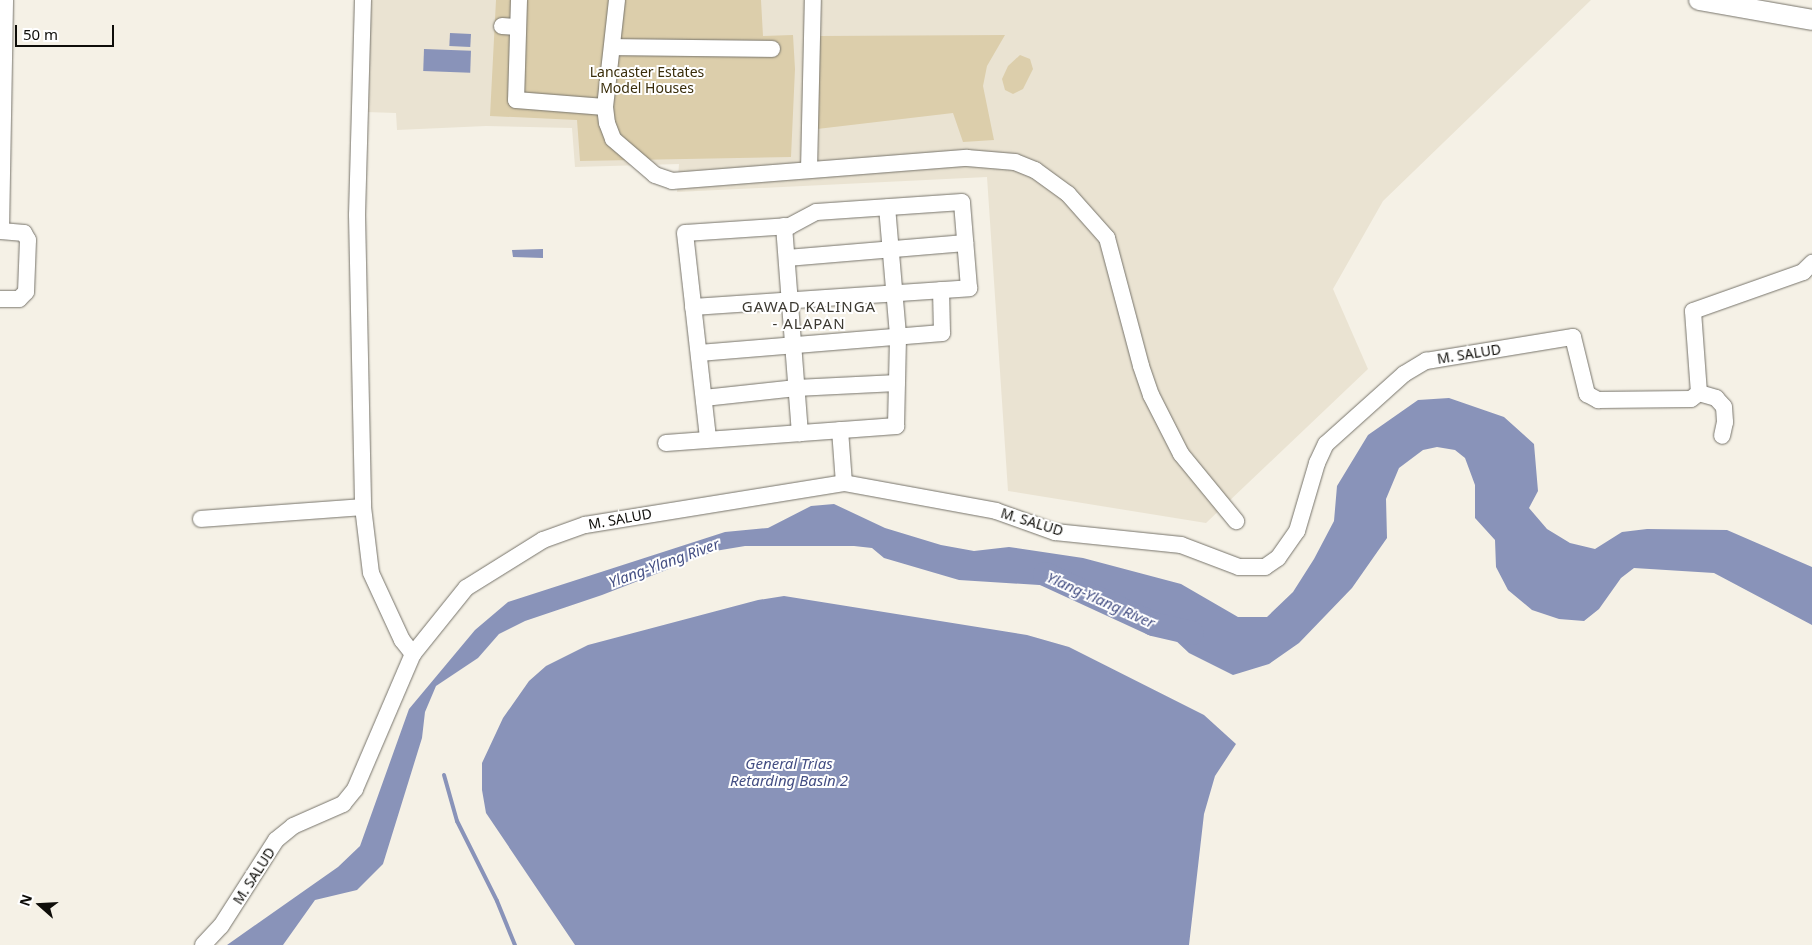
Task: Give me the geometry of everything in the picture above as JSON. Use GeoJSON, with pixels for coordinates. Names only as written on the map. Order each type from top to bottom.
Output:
{"type":"FeatureCollection","features":[{"type":"Feature","properties":{"kind":"main road"},"geometry":{"type":"LineString","coordinates":[[1699,0],[1812,20]]}},
{"type":"Feature","properties":{"kind":"street"},"geometry":{"type":"LineString","coordinates":[[0,299],[24,297],[27,285],[27,236],[20,231],[1,230],[5,0]]}},
{"type":"Feature","properties":{"kind":"street"},"geometry":{"type":"LineString","coordinates":[[363,0],[357,215],[363,507],[371,574],[402,640],[413,654]]}},
{"type":"Feature","properties":{"kind":"street"},"geometry":{"type":"LineString","coordinates":[[519,0],[510,27],[509,99],[605,107]]}},
{"type":"Feature","properties":{"kind":"street"},"geometry":{"type":"LineString","coordinates":[[617,0],[614,47],[605,107],[613,139],[655,175],[672,181],[967,158],[1002,160],[1035,170],[1068,194],[1107,238],[1144,373],[1181,454],[1236,521]]}},
{"type":"Feature","properties":{"kind":"street"},"geometry":{"type":"LineString","coordinates":[[808,170],[813,0]]}},
{"type":"Feature","properties":{"kind":"street"},"geometry":{"type":"LineString","coordinates":[[614,47],[772,49]]}},
{"type":"Feature","properties":{"kind":"street"},"geometry":{"type":"LineString","coordinates":[[693,307],[969,288],[962,202],[816,212],[784,226],[685,233],[693,307],[699,353],[708,439]]}},
{"type":"Feature","properties":{"kind":"street"},"geometry":{"type":"LineString","coordinates":[[666,443],[896,426],[898,335],[887,207]]}},
{"type":"Feature","properties":{"kind":"street"},"geometry":{"type":"LineString","coordinates":[[784,226],[800,433]]}},
{"type":"Feature","properties":{"kind":"street"},"geometry":{"type":"LineString","coordinates":[[787,258],[965,243]]}},
{"type":"Feature","properties":{"kind":"street"},"geometry":{"type":"LineString","coordinates":[[1722,436],[1725,422],[1724,407],[1716,398],[1699,393],[1693,311],[1803,272],[1812,263]]}},
{"type":"Feature","properties":{"kind":"street"},"geometry":{"type":"LineString","coordinates":[[699,353],[898,335],[942,333],[941,290]]}},
{"type":"Feature","properties":{"kind":"street","name":"M. SALUD"},"geometry":{"type":"LineString","coordinates":[[203,945],[221,926],[276,840],[293,826],[343,804],[355,789],[413,654],[466,588],[543,540],[585,525],[844,483],[996,511],[1055,532],[1188,546],[1239,567],[1252,569],[1272,562],[1289,545],[1297,531],[1316,463],[1326,444],[1404,374],[1426,361],[1573,336],[1587,394],[1598,400],[1691,399],[1699,393]]}},
{"type":"Feature","properties":{"kind":"street"},"geometry":{"type":"LineString","coordinates":[[704,398],[796,388],[897,383]]}},
{"type":"Feature","properties":{"kind":"street"},"geometry":{"type":"LineString","coordinates":[[840,430],[844,483]]}},
{"type":"Feature","properties":{"kind":"street"},"geometry":{"type":"LineString","coordinates":[[201,519],[363,507]]}},
{"type":"Feature","properties":{"kind":"shaded area"},"geometry":{"type":"Polygon","coordinates":[[[368,0],[1591,0],[1383,201],[1333,289],[1368,369],[1206,523],[1008,491],[987,177],[677,192],[679,164],[575,167],[572,128],[486,126],[397,130],[396,113],[366,112],[368,0]]]}},
{"type":"Feature","properties":{"kind":"green space","name":"Lancaster Estates Model Houses"},"geometry":{"type":"Polygon","coordinates":[[[496,0],[761,0],[763,36],[793,35],[795,69],[791,157],[580,161],[577,120],[490,116],[496,0]]]}},
{"type":"Feature","properties":{"kind":"green space"},"geometry":{"type":"Polygon","coordinates":[[[1005,35],[987,66],[983,86],[994,140],[963,142],[953,113],[817,129],[819,36],[1005,35]]]}},
{"type":"Feature","properties":{"kind":"green space"},"geometry":{"type":"Polygon","coordinates":[[[1020,55],[1030,59],[1033,69],[1023,89],[1013,94],[1005,90],[1002,79],[1008,66],[1020,55]]]}},
{"type":"Feature","properties":{"kind":"water"},"geometry":{"type":"Polygon","coordinates":[[[450,33],[471,34],[470,47],[449,46],[450,33]]]}},
{"type":"Feature","properties":{"kind":"water"},"geometry":{"type":"Polygon","coordinates":[[[424,49],[471,51],[470,73],[423,71],[424,49]]]}},
{"type":"Feature","properties":{"kind":"water"},"geometry":{"type":"Polygon","coordinates":[[[543,249],[543,258],[513,257],[512,250],[543,249]]]}},
{"type":"Feature","properties":{"kind":"water"},"geometry":{"type":"Polygon","coordinates":[[[1449,398],[1504,417],[1534,444],[1538,491],[1529,508],[1547,529],[1570,543],[1595,549],[1622,532],[1647,529],[1727,530],[1812,567],[1812,625],[1714,573],[1634,568],[1621,578],[1599,609],[1584,621],[1559,619],[1532,610],[1508,590],[1496,567],[1495,540],[1475,518],[1475,485],[1465,458],[1455,450],[1437,447],[1423,450],[1399,468],[1386,499],[1387,538],[1352,588],[1299,643],[1269,664],[1233,675],[1189,653],[1156,622],[1110,593],[1086,588],[959,580],[884,558],[872,548],[854,546],[745,546],[715,551],[602,595],[525,621],[499,634],[478,658],[436,686],[425,712],[422,738],[383,864],[357,890],[315,900],[283,945],[227,945],[338,867],[360,846],[409,709],[475,630],[508,602],[725,532],[768,528],[811,506],[834,504],[885,528],[941,545],[974,551],[1009,547],[1083,558],[1181,584],[1238,617],[1267,617],[1293,592],[1314,559],[1334,521],[1337,486],[1368,435],[1418,400],[1449,398]]]}},
{"type":"Feature","properties":{"kind":"water","name":"General Trias Retarding Basin 2"},"geometry":{"type":"Polygon","coordinates":[[[784,596],[1027,635],[1069,647],[1204,715],[1236,744],[1215,776],[1204,814],[1189,945],[575,945],[486,813],[482,790],[482,763],[503,718],[529,681],[546,666],[588,645],[758,600],[784,596]]]}},
{"type":"Feature","properties":{"kind":"waterway","name":"Ylang-Ylang River"},"geometry":{"type":"LineString","coordinates":[[1045,574],[1153,624],[1192,633]]}},
{"type":"Feature","properties":{"kind":"waterway"},"geometry":{"type":"LineString","coordinates":[[444,775],[457,821],[497,901],[515,945]]}},
{"type":"Feature","properties":{"kind":"district","name":"GAWAD KALINGA - ALAPAN"},"geometry":{"type":"Point","coordinates":[809,314]}}]}
